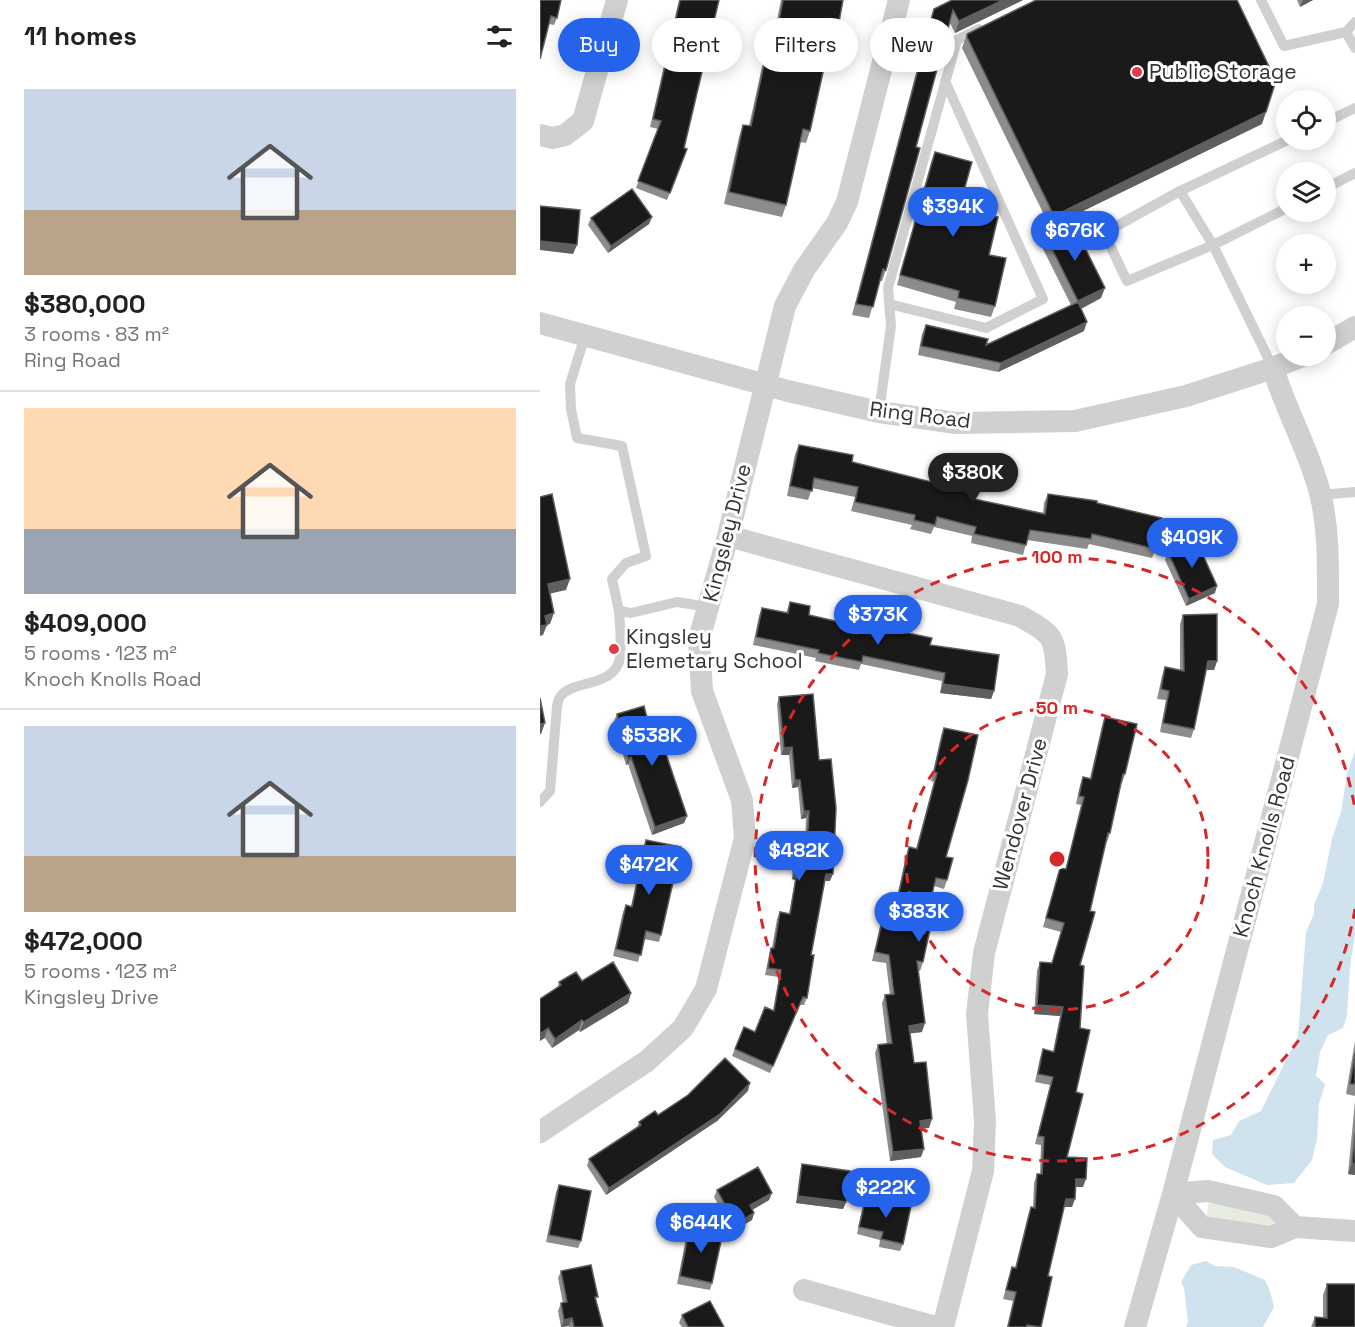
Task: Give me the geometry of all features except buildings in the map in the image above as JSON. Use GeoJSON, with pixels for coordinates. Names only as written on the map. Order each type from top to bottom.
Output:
{"type":"FeatureCollection","features":[{"type":"Feature","properties":{"kind":"street"},"geometry":{"type":"LineString","coordinates":[[540,135],[553,138],[565,135],[583,121],[617,0]]}},
{"type":"Feature","properties":{"kind":"street","name":"Kingsley Drive"},"geometry":{"type":"LineString","coordinates":[[540,1132],[647,1061],[683,1028],[706,989],[746,838],[742,800],[702,691],[699,639],[728,536],[785,306],[804,270],[837,224],[847,202],[899,0]]}},
{"type":"Feature","properties":{"kind":"street","name":"Ring Road"},"geometry":{"type":"LineString","coordinates":[[540,323],[764,384],[879,412],[956,423],[1075,421],[1186,396],[1278,366]]}},
{"type":"Feature","properties":{"kind":"street"},"geometry":{"type":"LineString","coordinates":[[1336,338],[1355,327]]}},
{"type":"Feature","properties":{"kind":"street","name":"Knoch Knolls Road"},"geometry":{"type":"LineString","coordinates":[[1135,1327],[1173,1194],[1328,604],[1328,559],[1320,495],[1273,368]]}},
{"type":"Feature","properties":{"kind":"street","name":"Wendover Drive"},"geometry":{"type":"LineString","coordinates":[[728,536],[1020,616],[1044,630],[1055,645],[1057,674],[984,953],[977,1014],[985,1121],[983,1171],[944,1327]]}},
{"type":"Feature","properties":{"kind":"street"},"geometry":{"type":"LineString","coordinates":[[1173,1194],[1208,1191],[1274,1206],[1295,1227]]}},
{"type":"Feature","properties":{"kind":"street"},"geometry":{"type":"LineString","coordinates":[[1173,1194],[1202,1227],[1271,1237],[1295,1227],[1355,1231]]}},
{"type":"Feature","properties":{"kind":"street"},"geometry":{"type":"LineString","coordinates":[[804,1290],[936,1327]]}},
{"type":"Feature","properties":{"kind":"lane"},"geometry":{"type":"LineString","coordinates":[[1261,0],[1284,46],[1346,32],[1355,22]]}},
{"type":"Feature","properties":{"kind":"lane"},"geometry":{"type":"LineString","coordinates":[[879,412],[891,326],[888,288],[945,81],[957,40],[987,25]]}},
{"type":"Feature","properties":{"kind":"lane"},"geometry":{"type":"LineString","coordinates":[[1346,32],[1355,48]]}},
{"type":"Feature","properties":{"kind":"lane"},"geometry":{"type":"LineString","coordinates":[[889,304],[987,328],[1043,299],[945,81]]}},
{"type":"Feature","properties":{"kind":"lane"},"geometry":{"type":"LineString","coordinates":[[1336,117],[1355,108]]}},
{"type":"Feature","properties":{"kind":"lane"},"geometry":{"type":"LineString","coordinates":[[1276,146],[1180,190],[1104,233],[1127,281],[1213,244],[1276,212]]}},
{"type":"Feature","properties":{"kind":"lane"},"geometry":{"type":"LineString","coordinates":[[1336,183],[1355,173]]}},
{"type":"Feature","properties":{"kind":"lane"},"geometry":{"type":"LineString","coordinates":[[1180,190],[1213,244],[1273,368]]}},
{"type":"Feature","properties":{"kind":"lane"},"geometry":{"type":"LineString","coordinates":[[540,802],[550,791],[557,706],[560,697],[568,691],[595,683],[616,668],[620,659],[619,611],[612,579],[626,563],[646,556],[622,446],[577,438],[571,409],[570,384],[585,336]]}},
{"type":"Feature","properties":{"kind":"lane"},"geometry":{"type":"LineString","coordinates":[[1320,495],[1355,492]]}},
{"type":"Feature","properties":{"kind":"lane"},"geometry":{"type":"LineString","coordinates":[[619,611],[631,613],[677,602],[708,607]]}},
{"type":"Feature","properties":{"kind":"shaded area"},"geometry":{"type":"Polygon","coordinates":[[[1214,1203],[1266,1213],[1274,1220],[1275,1226],[1210,1218],[1207,1215],[1208,1204],[1214,1203]]]}},
{"type":"Feature","properties":{"kind":"water"},"geometry":{"type":"Polygon","coordinates":[[[1355,751],[1355,934],[1347,1015],[1343,1028],[1328,1035],[1320,1052],[1316,1076],[1325,1084],[1319,1104],[1317,1139],[1312,1160],[1294,1183],[1267,1185],[1225,1167],[1212,1154],[1213,1140],[1231,1135],[1239,1121],[1261,1111],[1298,1036],[1306,932],[1323,883],[1332,839],[1341,812],[1347,774],[1355,751]]]}},
{"type":"Feature","properties":{"kind":"water"},"geometry":{"type":"Polygon","coordinates":[[[1206,1261],[1215,1266],[1234,1267],[1265,1280],[1274,1307],[1263,1327],[1186,1327],[1188,1322],[1184,1288],[1181,1282],[1191,1265],[1206,1261]]]}},
{"type":"Feature","properties":{"kind":"place","name":"Public Storage"},"geometry":{"type":"Point","coordinates":[1137,72]}},
{"type":"Feature","properties":{"kind":"place","name":"Kingsley Elemetary School"},"geometry":{"type":"Point","coordinates":[614,649]}}]}
